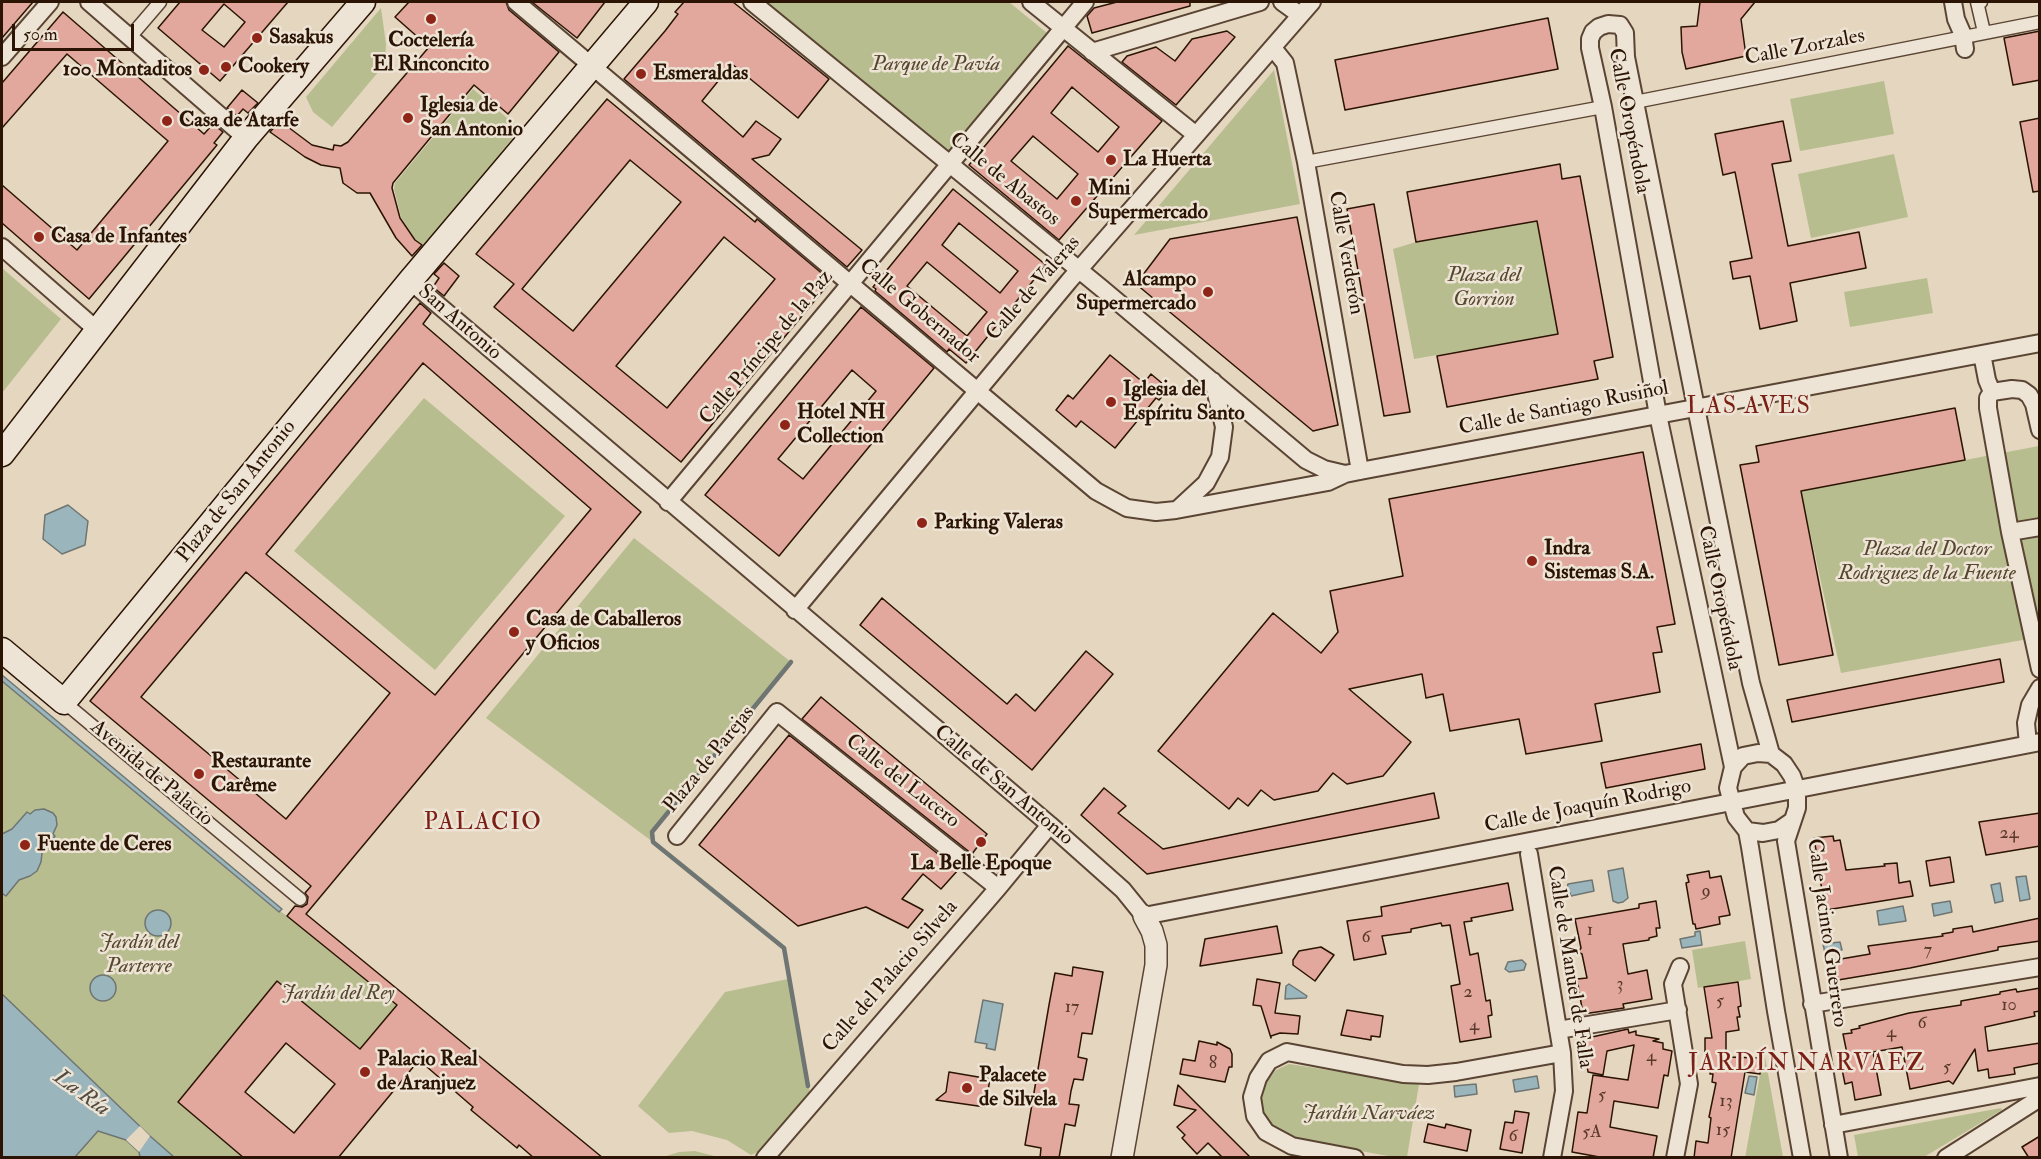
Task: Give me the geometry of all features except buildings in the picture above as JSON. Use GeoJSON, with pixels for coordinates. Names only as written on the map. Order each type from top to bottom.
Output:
{"type":"FeatureCollection","features":[{"type":"Feature","properties":{"kind":"main road"},"geometry":{"type":"LineString","coordinates":[[2,454],[246,138],[363,2]]}},
{"type":"Feature","properties":{"kind":"main road","name":"San Antonio"},"geometry":{"type":"LineString","coordinates":[[410,281],[646,2]]}},
{"type":"Feature","properties":{"kind":"main road","name":"Plaza de San Antonio"},"geometry":{"type":"LineString","coordinates":[[64,702],[410,281]]}},
{"type":"Feature","properties":{"kind":"main road","name":"Avenida de Palacio"},"geometry":{"type":"LineString","coordinates":[[2,650],[64,702]]}},
{"type":"Feature","properties":{"kind":"street"},"geometry":{"type":"LineString","coordinates":[[2,57],[50,2]]}},
{"type":"Feature","properties":{"kind":"street"},"geometry":{"type":"LineString","coordinates":[[89,2],[246,138]]}},
{"type":"Feature","properties":{"kind":"street"},"geometry":{"type":"LineString","coordinates":[[130,37],[160,2]]}},
{"type":"Feature","properties":{"kind":"street","name":"Calle Gobernador"},"geometry":{"type":"LineString","coordinates":[[516,2],[1096,491],[1112,502],[1142,511],[1176,510],[1328,482],[1353,472]]}},
{"type":"Feature","properties":{"kind":"street","name":"Calle de Abastos"},"geometry":{"type":"LineString","coordinates":[[752,2],[1079,270],[1306,460],[1324,469],[1353,472]]}},
{"type":"Feature","properties":{"kind":"street"},"geometry":{"type":"LineString","coordinates":[[1031,2],[1196,135]]}},
{"type":"Feature","properties":{"kind":"street","name":"Calle Príncipe de la Paz"},"geometry":{"type":"LineString","coordinates":[[668,502],[1085,2]]}},
{"type":"Feature","properties":{"kind":"street"},"geometry":{"type":"LineString","coordinates":[[1092,52],[1260,2]]}},
{"type":"Feature","properties":{"kind":"street"},"geometry":{"type":"LineString","coordinates":[[1282,2],[1300,15]]}},
{"type":"Feature","properties":{"kind":"street","name":"Calle de Valeras"},"geometry":{"type":"LineString","coordinates":[[795,610],[976,390],[1312,2]]}},
{"type":"Feature","properties":{"kind":"street"},"geometry":{"type":"LineString","coordinates":[[1953,2],[1964,43]]}},
{"type":"Feature","properties":{"kind":"street"},"geometry":{"type":"LineString","coordinates":[[1981,2],[1977,2],[1984,32]]}},
{"type":"Feature","properties":{"kind":"street","name":"Calle Zorzales"},"geometry":{"type":"LineString","coordinates":[[1635,102],[1964,43],[1984,32],[2040,22]]}},
{"type":"Feature","properties":{"kind":"street","name":"Calle Oropéndola"},"geometry":{"type":"LineString","coordinates":[[1731,802],[1728,789],[1732,767],[1658,415],[1590,39],[1599,27],[1608,24],[1620,26],[1625,33],[1626,57],[1751,683],[1771,754],[1784,764],[1797,790]]}},
{"type":"Feature","properties":{"kind":"street","name":"Calle Verderón"},"geometry":{"type":"LineString","coordinates":[[1272,48],[1285,63],[1306,162],[1353,472]]}},
{"type":"Feature","properties":{"kind":"street"},"geometry":{"type":"LineString","coordinates":[[1306,162],[1603,107]]}},
{"type":"Feature","properties":{"kind":"street"},"geometry":{"type":"LineString","coordinates":[[2,247],[97,330]]}},
{"type":"Feature","properties":{"kind":"street","name":"San Antonio"},"geometry":{"type":"LineString","coordinates":[[410,281],[668,502]]}},
{"type":"Feature","properties":{"kind":"street","name":"Calle de Santiago Rusiñol"},"geometry":{"type":"LineString","coordinates":[[1353,472],[2040,343]]}},
{"type":"Feature","properties":{"kind":"street"},"geometry":{"type":"LineString","coordinates":[[1982,354],[1992,392]]}},
{"type":"Feature","properties":{"kind":"street"},"geometry":{"type":"LineString","coordinates":[[1176,510],[1206,483],[1220,457],[1224,427],[1213,381]]}},
{"type":"Feature","properties":{"kind":"street"},"geometry":{"type":"LineString","coordinates":[[2040,430],[2034,404],[2029,395],[2022,390],[2012,389],[1992,392],[1988,398],[1988,408],[2010,532],[2040,669]]}},
{"type":"Feature","properties":{"kind":"street","name":"Calle de San Antonio"},"geometry":{"type":"LineString","coordinates":[[668,502],[1050,825],[1124,890],[1144,916],[1156,945],[1156,965],[1122,1158]]}},
{"type":"Feature","properties":{"kind":"street"},"geometry":{"type":"LineString","coordinates":[[2010,532],[2040,526]]}},
{"type":"Feature","properties":{"kind":"street"},"geometry":{"type":"LineString","coordinates":[[2034,743],[2026,723],[2030,705],[2040,688]]}},
{"type":"Feature","properties":{"kind":"street","name":"Avenida de Palacio"},"geometry":{"type":"LineString","coordinates":[[64,702],[300,899]]}},
{"type":"Feature","properties":{"kind":"street","name":"Plaza de Parejas"},"geometry":{"type":"LineString","coordinates":[[677,836],[777,712]]}},
{"type":"Feature","properties":{"kind":"street","name":"Calle del Lucero"},"geometry":{"type":"LineString","coordinates":[[777,712],[998,888]]}},
{"type":"Feature","properties":{"kind":"street","name":"Calle de Joaquín Rodrigo"},"geometry":{"type":"LineString","coordinates":[[1144,916],[2034,743]]}},
{"type":"Feature","properties":{"kind":"street"},"geometry":{"type":"LineString","coordinates":[[1732,767],[1743,756],[1758,753],[1771,754]]}},
{"type":"Feature","properties":{"kind":"street","name":"Calle Jacinto Guerrero"},"geometry":{"type":"LineString","coordinates":[[1797,790],[1797,807],[1786,841],[1839,1158]]}},
{"type":"Feature","properties":{"kind":"street"},"geometry":{"type":"LineString","coordinates":[[1731,802],[1736,817],[1747,831],[1802,1158]]}},
{"type":"Feature","properties":{"kind":"street","name":"Calle Jacinto Guerrero"},"geometry":{"type":"LineString","coordinates":[[1747,831],[1779,830],[1792,821]]}},
{"type":"Feature","properties":{"kind":"street","name":"Calle del Palacio Silvela"},"geometry":{"type":"LineString","coordinates":[[765,1158],[1050,825]]}},
{"type":"Feature","properties":{"kind":"street","name":"Calle de Manuel de Falla"},"geometry":{"type":"LineString","coordinates":[[1513,845],[1521,853],[1529,854],[1537,850],[1541,839]]}},
{"type":"Feature","properties":{"kind":"street","name":"Calle de Manuel de Falla"},"geometry":{"type":"LineString","coordinates":[[1529,854],[1562,1053],[1564,1091],[1552,1158]]}},
{"type":"Feature","properties":{"kind":"street"},"geometry":{"type":"LineString","coordinates":[[1675,1158],[1689,1084],[1673,984],[1680,968]]}},
{"type":"Feature","properties":{"kind":"street"},"geometry":{"type":"LineString","coordinates":[[1812,1004],[2040,968]]}},
{"type":"Feature","properties":{"kind":"street"},"geometry":{"type":"LineString","coordinates":[[1558,1030],[1678,1010]]}},
{"type":"Feature","properties":{"kind":"street"},"geometry":{"type":"LineString","coordinates":[[1355,1158],[1292,1146],[1266,1132],[1255,1116],[1252,1097],[1258,1078],[1269,1061],[1287,1052],[1403,1074],[1428,1075],[1562,1053]]}},
{"type":"Feature","properties":{"kind":"street"},"geometry":{"type":"LineString","coordinates":[[1833,1125],[2040,1086]]}},
{"type":"Feature","properties":{"kind":"street"},"geometry":{"type":"LineString","coordinates":[[2019,1089],[2023,1102],[2021,1110]]}},
{"type":"Feature","properties":{"kind":"street"},"geometry":{"type":"LineString","coordinates":[[1946,1158],[2040,1098]]}},
{"type":"Feature","properties":{"kind":"green space","name":"Parque de Pavía"},"geometry":{"type":"Polygon","coordinates":[[[763,2],[1009,2],[1047,33],[946,154],[763,2]]]}},
{"type":"Feature","properties":{"kind":"green space"},"geometry":{"type":"Polygon","coordinates":[[[381,8],[386,44],[385,64],[332,127],[313,112],[306,97],[381,8]]]}},
{"type":"Feature","properties":{"kind":"green space"},"geometry":{"type":"Polygon","coordinates":[[[1274,70],[1300,204],[1134,235],[1274,70]]]}},
{"type":"Feature","properties":{"kind":"green space"},"geometry":{"type":"Polygon","coordinates":[[[1884,81],[1894,134],[1800,151],[1790,99],[1884,81]]]}},
{"type":"Feature","properties":{"kind":"green space"},"geometry":{"type":"Polygon","coordinates":[[[473,89],[520,129],[425,247],[415,239],[401,217],[394,189],[395,183],[473,89]]]}},
{"type":"Feature","properties":{"kind":"green space"},"geometry":{"type":"Polygon","coordinates":[[[1894,154],[1908,217],[1811,238],[1798,174],[1894,154]]]}},
{"type":"Feature","properties":{"kind":"green space","name":"Plaza del Gorrion"},"geometry":{"type":"Polygon","coordinates":[[[1537,221],[1558,334],[1414,359],[1393,249],[1416,242],[1537,221]]]}},
{"type":"Feature","properties":{"kind":"green space"},"geometry":{"type":"Polygon","coordinates":[[[2,268],[61,319],[2,393],[2,268]]]}},
{"type":"Feature","properties":{"kind":"green space"},"geometry":{"type":"Polygon","coordinates":[[[1927,278],[1933,313],[1850,327],[1844,292],[1927,278]]]}},
{"type":"Feature","properties":{"kind":"green space"},"geometry":{"type":"Polygon","coordinates":[[[424,398],[565,516],[435,670],[294,551],[424,398]]]}},
{"type":"Feature","properties":{"kind":"green space","name":"Plaza del Doctor Rodriguez de la Fuente"},"geometry":{"type":"Polygon","coordinates":[[[2039,446],[2039,637],[1841,673],[1801,491],[2039,446]]]}},
{"type":"Feature","properties":{"kind":"green space"},"geometry":{"type":"Polygon","coordinates":[[[634,538],[791,662],[657,825],[652,832],[653,842],[486,718],[634,538]]]}},
{"type":"Feature","properties":{"kind":"green space","name":"Jardín del Parterre"},"geometry":{"type":"Polygon","coordinates":[[[2,681],[278,912],[287,916],[397,1005],[360,1049],[277,981],[178,1102],[244,1157],[174,1158],[2,994],[2,681]]]}},
{"type":"Feature","properties":{"kind":"green space"},"geometry":{"type":"Polygon","coordinates":[[[1745,941],[1751,979],[1698,988],[1692,950],[1745,941]]]}},
{"type":"Feature","properties":{"kind":"green space"},"geometry":{"type":"Polygon","coordinates":[[[788,979],[810,1093],[760,1151],[751,1155],[727,1140],[692,1131],[669,1133],[638,1106],[725,992],[788,979]]]}},
{"type":"Feature","properties":{"kind":"green space"},"geometry":{"type":"Polygon","coordinates":[[[1765,1057],[1783,1157],[1745,1158],[1761,1058],[1765,1057]]]}},
{"type":"Feature","properties":{"kind":"green space","name":"Jardín Narváez"},"geometry":{"type":"Polygon","coordinates":[[[1289,1064],[1419,1084],[1407,1157],[1394,1157],[1294,1139],[1273,1126],[1262,1112],[1261,1098],[1266,1083],[1276,1070],[1289,1064]]]}},
{"type":"Feature","properties":{"kind":"green space"},"geometry":{"type":"Polygon","coordinates":[[[2001,1108],[2002,1110],[1924,1157],[1858,1157],[1854,1135],[2001,1108]]]}},
{"type":"Feature","properties":{"kind":"green space"},"geometry":{"type":"Polygon","coordinates":[[[98,1130],[126,1140],[139,1152],[140,1157],[75,1158],[98,1130]]]}},
{"type":"Feature","properties":{"kind":"green space"},"geometry":{"type":"Polygon","coordinates":[[[695,1151],[718,1157],[663,1157],[679,1152],[695,1151]]]}},
{"type":"Feature","properties":{"kind":"water"},"geometry":{"type":"Polygon","coordinates":[[[68,505],[88,521],[85,545],[62,554],[43,539],[45,515],[68,505]]]}},
{"type":"Feature","properties":{"kind":"water"},"geometry":{"type":"Polygon","coordinates":[[[2,675],[282,909],[279,912],[2,681],[2,675]]]}},
{"type":"Feature","properties":{"kind":"water","name":"Fuente de Ceres"},"geometry":{"type":"Polygon","coordinates":[[[44,809],[56,817],[57,825],[53,834],[55,836],[42,853],[37,871],[19,880],[6,896],[3,894],[2,896],[2,834],[12,829],[27,812],[30,814],[35,810],[44,809]]]}},
{"type":"Feature","properties":{"kind":"water"},"geometry":{"type":"Polygon","coordinates":[[[1623,868],[1628,898],[1618,903],[1613,901],[1608,871],[1623,868]]]}},
{"type":"Feature","properties":{"kind":"water"},"geometry":{"type":"Polygon","coordinates":[[[2026,876],[2030,899],[2020,901],[2016,877],[2026,876]]]}},
{"type":"Feature","properties":{"kind":"water"},"geometry":{"type":"Polygon","coordinates":[[[1592,880],[1594,891],[1571,896],[1566,892],[1568,884],[1592,880]]]}},
{"type":"Feature","properties":{"kind":"water"},"geometry":{"type":"Polygon","coordinates":[[[2000,883],[2003,901],[1995,903],[1991,885],[2000,883]]]}},
{"type":"Feature","properties":{"kind":"water"},"geometry":{"type":"Polygon","coordinates":[[[1950,901],[1952,912],[1934,916],[1932,904],[1950,901]]]}},
{"type":"Feature","properties":{"kind":"water"},"geometry":{"type":"Polygon","coordinates":[[[1903,906],[1906,921],[1879,925],[1877,911],[1903,906]]]}},
{"type":"Feature","properties":{"kind":"water"},"geometry":{"type":"Polygon","coordinates":[[[158,910],[167,914],[171,923],[167,932],[158,936],[149,932],[145,923],[149,914],[158,910]]]}},
{"type":"Feature","properties":{"kind":"water"},"geometry":{"type":"Polygon","coordinates":[[[1700,931],[1702,945],[1682,948],[1680,939],[1695,936],[1695,932],[1700,931]]]}},
{"type":"Feature","properties":{"kind":"water"},"geometry":{"type":"Polygon","coordinates":[[[1840,942],[1842,950],[1825,953],[1823,944],[1840,942]]]}},
{"type":"Feature","properties":{"kind":"water"},"geometry":{"type":"Polygon","coordinates":[[[1522,960],[1526,964],[1524,970],[1509,972],[1505,969],[1508,962],[1522,960]]]}},
{"type":"Feature","properties":{"kind":"water"},"geometry":{"type":"Polygon","coordinates":[[[103,975],[112,979],[116,988],[112,997],[103,1001],[94,997],[90,988],[94,979],[103,975]]]}},
{"type":"Feature","properties":{"kind":"water"},"geometry":{"type":"Polygon","coordinates":[[[1289,984],[1307,996],[1306,998],[1285,999],[1286,986],[1289,984]]]}},
{"type":"Feature","properties":{"kind":"water","name":"La Ría"},"geometry":{"type":"Polygon","coordinates":[[[2,994],[174,1157],[140,1157],[139,1152],[126,1140],[98,1131],[75,1157],[2,1157],[2,994]]]}},
{"type":"Feature","properties":{"kind":"water"},"geometry":{"type":"Polygon","coordinates":[[[983,1000],[1003,1004],[995,1050],[986,1048],[987,1044],[975,1042],[983,1000]]]}},
{"type":"Feature","properties":{"kind":"water"},"geometry":{"type":"Polygon","coordinates":[[[1537,1076],[1539,1088],[1515,1092],[1513,1080],[1537,1076]]]}},
{"type":"Feature","properties":{"kind":"water"},"geometry":{"type":"Polygon","coordinates":[[[1749,1076],[1757,1077],[1754,1095],[1745,1093],[1749,1076]]]}},
{"type":"Feature","properties":{"kind":"water"},"geometry":{"type":"Polygon","coordinates":[[[1476,1084],[1477,1094],[1455,1097],[1454,1086],[1476,1084]]]}},
{"type":"Feature","properties":{"kind":"pier"},"geometry":{"type":"Polygon","coordinates":[[[140,1126],[150,1136],[139,1152],[126,1140],[140,1126]]]}},
{"type":"Feature","properties":{"kind":"waterway"},"geometry":{"type":"LineString","coordinates":[[791,662],[652,832],[653,842],[784,948],[808,1086]]}},
{"type":"Feature","properties":{"kind":"place","name":"Coctelería El Rinconcito"},"geometry":{"type":"Point","coordinates":[431,19]}},
{"type":"Feature","properties":{"kind":"place","name":"Sasakus"},"geometry":{"type":"Point","coordinates":[257,38]}},
{"type":"Feature","properties":{"kind":"place","name":"Cookery"},"geometry":{"type":"Point","coordinates":[226,67]}},
{"type":"Feature","properties":{"kind":"place","name":"100 Montaditos"},"geometry":{"type":"Point","coordinates":[204,70]}},
{"type":"Feature","properties":{"kind":"place","name":"Esmeraldas"},"geometry":{"type":"Point","coordinates":[641,74]}},
{"type":"Feature","properties":{"kind":"place","name":"Iglesia de San Antonio"},"geometry":{"type":"Point","coordinates":[408,118]}},
{"type":"Feature","properties":{"kind":"place","name":"Casa de Atarfe"},"geometry":{"type":"Point","coordinates":[167,121]}},
{"type":"Feature","properties":{"kind":"place","name":"La Huerta"},"geometry":{"type":"Point","coordinates":[1111,160]}},
{"type":"Feature","properties":{"kind":"place","name":"Mini Supermercado"},"geometry":{"type":"Point","coordinates":[1076,201]}},
{"type":"Feature","properties":{"kind":"place","name":"Casa de Infantes"},"geometry":{"type":"Point","coordinates":[39,237]}},
{"type":"Feature","properties":{"kind":"place","name":"Alcampo Supermercado"},"geometry":{"type":"Point","coordinates":[1208,292]}},
{"type":"Feature","properties":{"kind":"place","name":"Iglesia del Espíritu Santo"},"geometry":{"type":"Point","coordinates":[1111,402]}},
{"type":"Feature","properties":{"kind":"place","name":"Hotel NH Collection"},"geometry":{"type":"Point","coordinates":[785,425]}},
{"type":"Feature","properties":{"kind":"place","name":"Parking Valeras"},"geometry":{"type":"Point","coordinates":[922,523]}},
{"type":"Feature","properties":{"kind":"place","name":"Indra Sistemas S.A."},"geometry":{"type":"Point","coordinates":[1532,561]}},
{"type":"Feature","properties":{"kind":"place","name":"Casa de Caballeros y Oficios"},"geometry":{"type":"Point","coordinates":[514,632]}},
{"type":"Feature","properties":{"kind":"place","name":"Restaurante Carême"},"geometry":{"type":"Point","coordinates":[199,774]}},
{"type":"Feature","properties":{"kind":"place","name":"La Belle Epoque"},"geometry":{"type":"Point","coordinates":[981,842]}},
{"type":"Feature","properties":{"kind":"place","name":"Fuente de Ceres"},"geometry":{"type":"Point","coordinates":[25,845]}},
{"type":"Feature","properties":{"kind":"place","name":"Palacio Real de Aranjuez"},"geometry":{"type":"Point","coordinates":[365,1072]}},
{"type":"Feature","properties":{"kind":"place","name":"Palacete de Silvela"},"geometry":{"type":"Point","coordinates":[967,1088]}},
{"type":"Feature","properties":{"kind":"district","name":"LAS AVES"},"geometry":{"type":"Point","coordinates":[1749,408]}},
{"type":"Feature","properties":{"kind":"district","name":"PALACIO"},"geometry":{"type":"Point","coordinates":[483,824]}},
{"type":"Feature","properties":{"kind":"district","name":"JARDÍN NARVAEZ"},"geometry":{"type":"Point","coordinates":[1807,1065]}},
{"type":"Feature","properties":{"kind":"park label","name":"Jardín del Rey"},"geometry":{"type":"Point","coordinates":[338,994]}}]}
